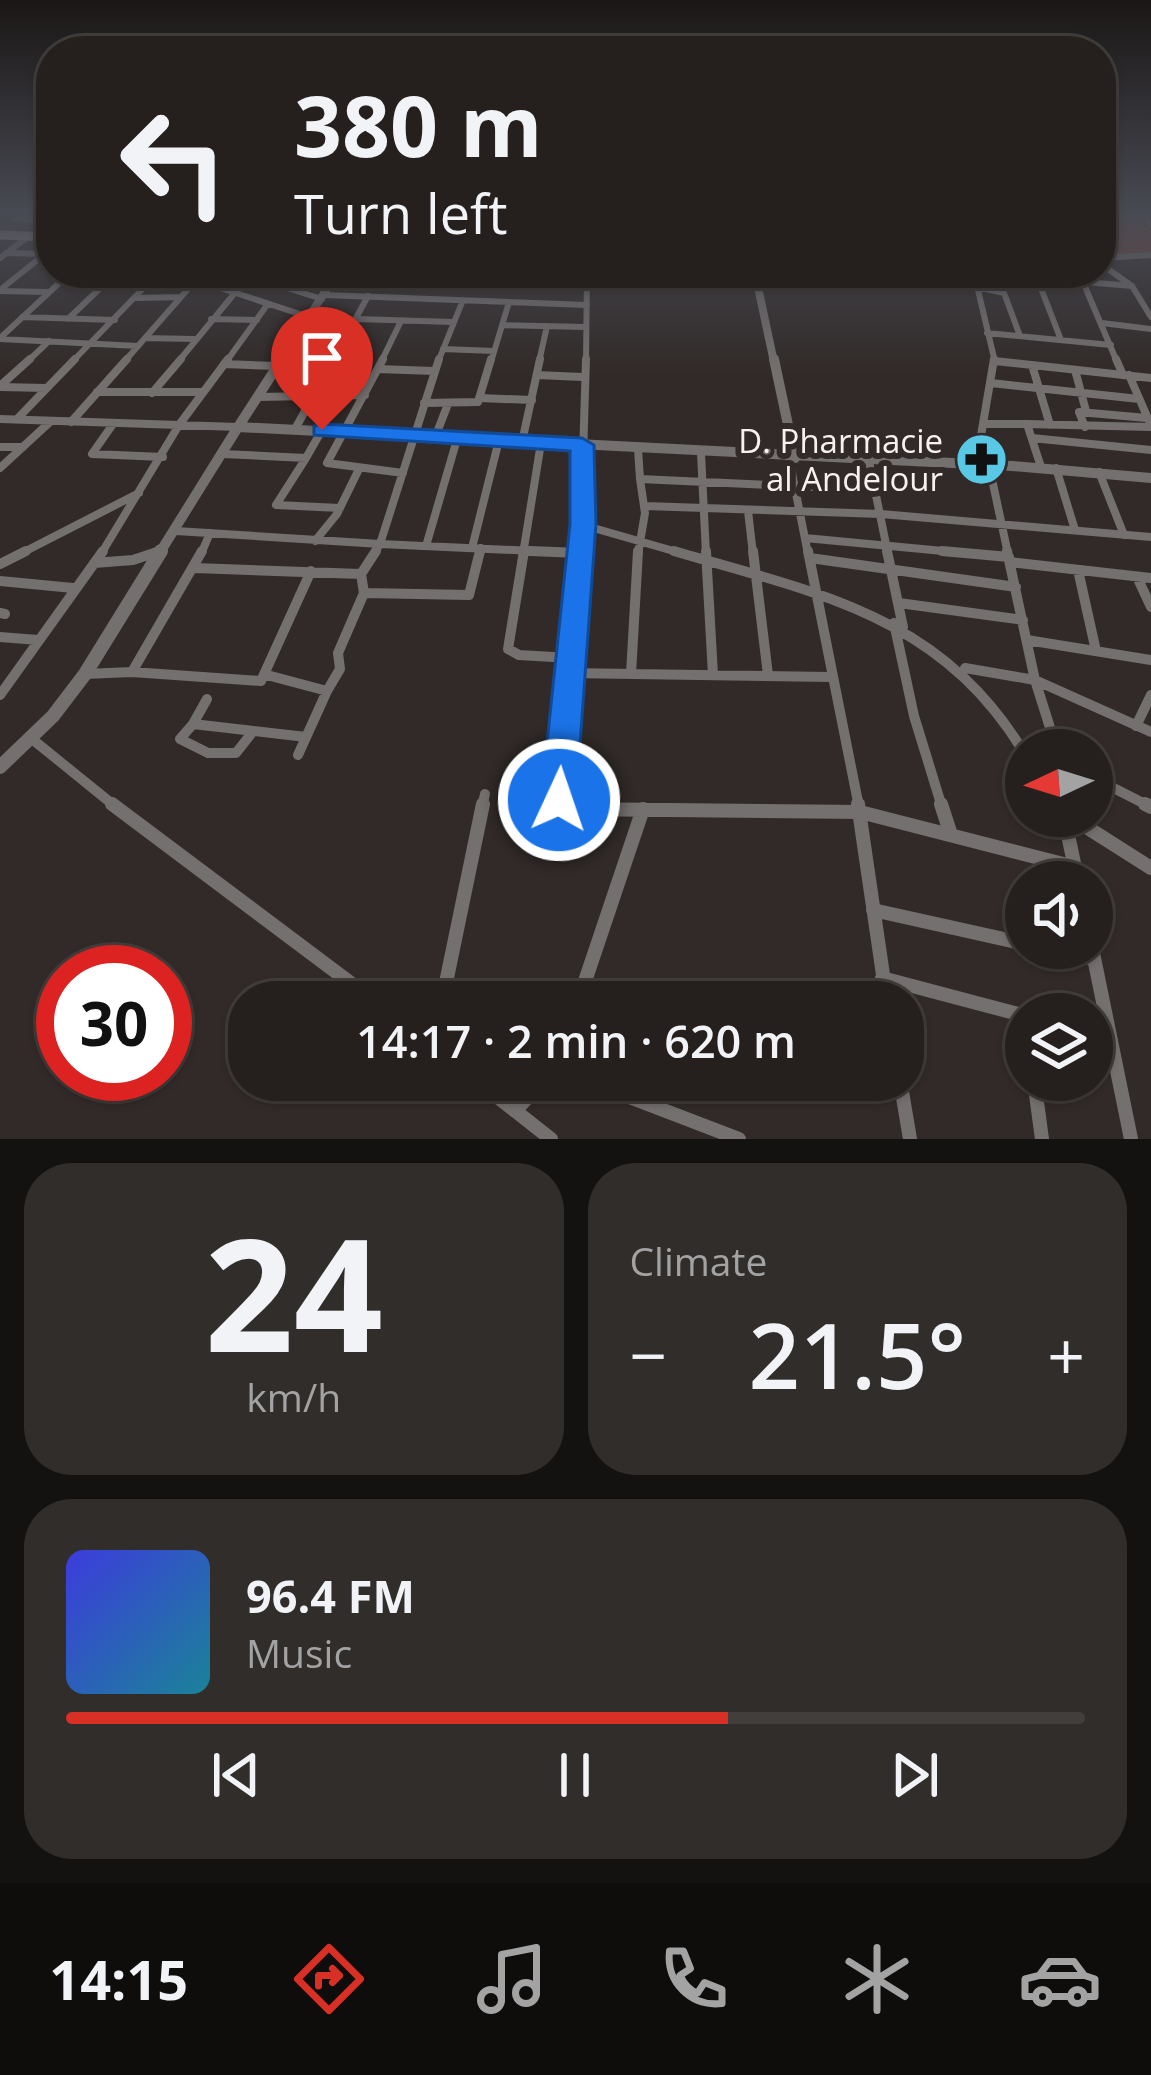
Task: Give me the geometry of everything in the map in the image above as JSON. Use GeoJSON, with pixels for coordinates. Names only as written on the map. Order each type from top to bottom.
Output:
{"type":"FeatureCollection","features":[{"type":"Feature","properties":{"kind":"street"},"geometry":{"type":"LineString","coordinates":[[0,290],[30,267]]}},
{"type":"Feature","properties":{"kind":"street"},"geometry":{"type":"LineString","coordinates":[[1116,273],[1132,286],[1151,317]]}},
{"type":"Feature","properties":{"kind":"street"},"geometry":{"type":"LineString","coordinates":[[0,279],[13,280]]}},
{"type":"Feature","properties":{"kind":"street"},"geometry":{"type":"LineString","coordinates":[[1116,285],[1132,286]]}},
{"type":"Feature","properties":{"kind":"street"},"geometry":{"type":"LineString","coordinates":[[0,338],[52,288]]}},
{"type":"Feature","properties":{"kind":"street"},"geometry":{"type":"LineString","coordinates":[[68,319],[100,288]]}},
{"type":"Feature","properties":{"kind":"street"},"geometry":{"type":"LineString","coordinates":[[17,419],[144,288]]}},
{"type":"Feature","properties":{"kind":"street"},"geometry":{"type":"LineString","coordinates":[[71,422],[189,288]]}},
{"type":"Feature","properties":{"kind":"street"},"geometry":{"type":"LineString","coordinates":[[222,288],[309,317]]}},
{"type":"Feature","properties":{"kind":"street"},"geometry":{"type":"LineString","coordinates":[[288,288],[324,297],[587,305]]}},
{"type":"Feature","properties":{"kind":"street"},"geometry":{"type":"LineString","coordinates":[[0,767],[32,739],[85,674],[329,288]]}},
{"type":"Feature","properties":{"kind":"street"},"geometry":{"type":"LineString","coordinates":[[422,298],[427,288]]}},
{"type":"Feature","properties":{"kind":"street"},"geometry":{"type":"LineString","coordinates":[[424,403],[474,405],[520,288]]}},
{"type":"Feature","properties":{"kind":"street"},"geometry":{"type":"LineString","coordinates":[[587,288],[583,524],[559,800],[571,808],[860,812],[1033,861]]}},
{"type":"Feature","properties":{"kind":"street"},"geometry":{"type":"LineString","coordinates":[[758,288],[860,812],[883,979],[1005,1012]]}},
{"type":"Feature","properties":{"kind":"street"},"geometry":{"type":"LineString","coordinates":[[977,288],[994,361],[983,424],[983,465],[1002,522],[1035,680],[1050,729]]}},
{"type":"Feature","properties":{"kind":"street"},"geometry":{"type":"LineString","coordinates":[[994,288],[1004,292],[1020,336]]}},
{"type":"Feature","properties":{"kind":"street"},"geometry":{"type":"LineString","coordinates":[[1042,288],[1060,340]]}},
{"type":"Feature","properties":{"kind":"street"},"geometry":{"type":"LineString","coordinates":[[1086,288],[1150,424]]}},
{"type":"Feature","properties":{"kind":"street"},"geometry":{"type":"LineString","coordinates":[[0,290],[47,292]]}},
{"type":"Feature","properties":{"kind":"street"},"geometry":{"type":"LineString","coordinates":[[152,393],[234,294]]}},
{"type":"Feature","properties":{"kind":"street"},"geometry":{"type":"LineString","coordinates":[[295,429],[368,296]]}},
{"type":"Feature","properties":{"kind":"street"},"geometry":{"type":"LineString","coordinates":[[1139,296],[1151,297]]}},
{"type":"Feature","properties":{"kind":"street"},"geometry":{"type":"LineString","coordinates":[[135,298],[181,297]]}},
{"type":"Feature","properties":{"kind":"street"},"geometry":{"type":"LineString","coordinates":[[298,755],[340,669],[338,653],[364,593],[361,574],[380,544],[434,371],[463,300]]}},
{"type":"Feature","properties":{"kind":"street"},"geometry":{"type":"LineString","coordinates":[[0,695],[94,562],[179,425],[267,305]]}},
{"type":"Feature","properties":{"kind":"street"},"geometry":{"type":"LineString","coordinates":[[22,317],[115,320]]}},
{"type":"Feature","properties":{"kind":"street"},"geometry":{"type":"LineString","coordinates":[[357,319],[453,322]]}},
{"type":"Feature","properties":{"kind":"street"},"geometry":{"type":"LineString","coordinates":[[211,320],[257,320]]}},
{"type":"Feature","properties":{"kind":"street"},"geometry":{"type":"LineString","coordinates":[[400,321],[347,432],[327,463],[403,473]]}},
{"type":"Feature","properties":{"kind":"street"},"geometry":{"type":"LineString","coordinates":[[1102,323],[1151,329]]}},
{"type":"Feature","properties":{"kind":"street"},"geometry":{"type":"LineString","coordinates":[[502,325],[586,327]]}},
{"type":"Feature","properties":{"kind":"street"},"geometry":{"type":"LineString","coordinates":[[522,442],[547,326]]}},
{"type":"Feature","properties":{"kind":"street"},"geometry":{"type":"LineString","coordinates":[[987,333],[1111,345]]}},
{"type":"Feature","properties":{"kind":"street"},"geometry":{"type":"LineString","coordinates":[[0,338],[138,346]]}},
{"type":"Feature","properties":{"kind":"street"},"geometry":{"type":"LineString","coordinates":[[145,338],[194,339]]}},
{"type":"Feature","properties":{"kind":"street"},"geometry":{"type":"LineString","coordinates":[[1035,338],[1043,366]]}},
{"type":"Feature","properties":{"kind":"street"},"geometry":{"type":"LineString","coordinates":[[0,387],[49,341]]}},
{"type":"Feature","properties":{"kind":"street"},"geometry":{"type":"LineString","coordinates":[[292,342],[343,344]]}},
{"type":"Feature","properties":{"kind":"street"},"geometry":{"type":"LineString","coordinates":[[443,349],[494,351]]}},
{"type":"Feature","properties":{"kind":"street"},"geometry":{"type":"LineString","coordinates":[[994,361],[1151,378]]}},
{"type":"Feature","properties":{"kind":"street"},"geometry":{"type":"LineString","coordinates":[[224,364],[277,366]]}},
{"type":"Feature","properties":{"kind":"street"},"geometry":{"type":"LineString","coordinates":[[1032,365],[1050,425]]}},
{"type":"Feature","properties":{"kind":"street"},"geometry":{"type":"LineString","coordinates":[[378,369],[434,371]]}},
{"type":"Feature","properties":{"kind":"street"},"geometry":{"type":"LineString","coordinates":[[1076,370],[1086,411]]}},
{"type":"Feature","properties":{"kind":"street"},"geometry":{"type":"LineString","coordinates":[[537,375],[583,377]]}},
{"type":"Feature","properties":{"kind":"street"},"geometry":{"type":"LineString","coordinates":[[991,383],[1139,399]]}},
{"type":"Feature","properties":{"kind":"street"},"geometry":{"type":"LineString","coordinates":[[0,387],[46,388]]}},
{"type":"Feature","properties":{"kind":"street"},"geometry":{"type":"LineString","coordinates":[[97,392],[203,392]]}},
{"type":"Feature","properties":{"kind":"street"},"geometry":{"type":"LineString","coordinates":[[257,397],[365,395]]}},
{"type":"Feature","properties":{"kind":"street"},"geometry":{"type":"LineString","coordinates":[[479,398],[532,400]]}},
{"type":"Feature","properties":{"kind":"street"},"geometry":{"type":"LineString","coordinates":[[436,435],[448,404]]}},
{"type":"Feature","properties":{"kind":"street"},"geometry":{"type":"LineString","coordinates":[[1085,427],[1079,413],[1086,411],[1150,424]]}},
{"type":"Feature","properties":{"kind":"street"},"geometry":{"type":"LineString","coordinates":[[0,419],[458,436],[792,458],[1041,467],[1150,480]]}},
{"type":"Feature","properties":{"kind":"street"},"geometry":{"type":"LineString","coordinates":[[0,468],[51,421]]}},
{"type":"Feature","properties":{"kind":"street"},"geometry":{"type":"LineString","coordinates":[[114,423],[92,454],[163,457]]}},
{"type":"Feature","properties":{"kind":"street"},"geometry":{"type":"LineString","coordinates":[[983,424],[1150,424]]}},
{"type":"Feature","properties":{"kind":"street"},"geometry":{"type":"LineString","coordinates":[[1027,424],[1041,467]]}},
{"type":"Feature","properties":{"kind":"street"},"geometry":{"type":"LineString","coordinates":[[322,430],[276,505],[340,508]]}},
{"type":"Feature","properties":{"kind":"street"},"geometry":{"type":"LineString","coordinates":[[426,546],[458,436]]}},
{"type":"Feature","properties":{"kind":"street"},"geometry":{"type":"LineString","coordinates":[[1031,439],[1151,450]]}},
{"type":"Feature","properties":{"kind":"street"},"geometry":{"type":"LineString","coordinates":[[364,593],[469,595],[499,440]]}},
{"type":"Feature","properties":{"kind":"street"},"geometry":{"type":"LineString","coordinates":[[541,443],[508,650],[570,658]]}},
{"type":"Feature","properties":{"kind":"street"},"geometry":{"type":"LineString","coordinates":[[0,447],[23,447]]}},
{"type":"Feature","properties":{"kind":"street"},"geometry":{"type":"LineString","coordinates":[[631,674],[645,506],[638,449]]}},
{"type":"Feature","properties":{"kind":"street"},"geometry":{"type":"LineString","coordinates":[[701,453],[713,675]]}},
{"type":"Feature","properties":{"kind":"street"},"geometry":{"type":"LineString","coordinates":[[223,454],[306,458]]}},
{"type":"Feature","properties":{"kind":"street"},"geometry":{"type":"LineString","coordinates":[[869,461],[892,569],[914,716],[951,836]]}},
{"type":"Feature","properties":{"kind":"street"},"geometry":{"type":"LineString","coordinates":[[1056,468],[1075,530]]}},
{"type":"Feature","properties":{"kind":"street"},"geometry":{"type":"LineString","coordinates":[[315,541],[340,508],[359,469]]}},
{"type":"Feature","properties":{"kind":"street"},"geometry":{"type":"LineString","coordinates":[[1099,472],[1124,535]]}},
{"type":"Feature","properties":{"kind":"street"},"geometry":{"type":"LineString","coordinates":[[640,479],[875,490]]}},
{"type":"Feature","properties":{"kind":"street"},"geometry":{"type":"LineString","coordinates":[[0,564],[139,493]]}},
{"type":"Feature","properties":{"kind":"street"},"geometry":{"type":"LineString","coordinates":[[645,506],[881,514],[1151,537]]}},
{"type":"Feature","properties":{"kind":"street"},"geometry":{"type":"LineString","coordinates":[[748,511],[768,675]]}},
{"type":"Feature","properties":{"kind":"street"},"geometry":{"type":"LineString","coordinates":[[583,524],[817,592],[899,625],[961,667],[1009,729]]}},
{"type":"Feature","properties":{"kind":"street"},"geometry":{"type":"LineString","coordinates":[[176,531],[248,531],[315,541],[579,553]]}},
{"type":"Feature","properties":{"kind":"street"},"geometry":{"type":"LineString","coordinates":[[132,672],[195,568],[210,533]]}},
{"type":"Feature","properties":{"kind":"street"},"geometry":{"type":"LineString","coordinates":[[805,538],[887,543],[1151,578]]}},
{"type":"Feature","properties":{"kind":"street"},"geometry":{"type":"LineString","coordinates":[[94,562],[133,560],[163,550]]}},
{"type":"Feature","properties":{"kind":"street"},"geometry":{"type":"LineString","coordinates":[[810,558],[1016,587]]}},
{"type":"Feature","properties":{"kind":"street"},"geometry":{"type":"LineString","coordinates":[[195,568],[361,574]]}},
{"type":"Feature","properties":{"kind":"street"},"geometry":{"type":"LineString","coordinates":[[1078,570],[1096,651]]}},
{"type":"Feature","properties":{"kind":"street"},"geometry":{"type":"LineString","coordinates":[[267,675],[311,572]]}},
{"type":"Feature","properties":{"kind":"street"},"geometry":{"type":"LineString","coordinates":[[1137,577],[1151,607]]}},
{"type":"Feature","properties":{"kind":"street"},"geometry":{"type":"LineString","coordinates":[[0,581],[73,588]]}},
{"type":"Feature","properties":{"kind":"street"},"geometry":{"type":"LineString","coordinates":[[898,603],[1023,620]]}},
{"type":"Feature","properties":{"kind":"street"},"geometry":{"type":"LineString","coordinates":[[0,637],[38,640]]}},
{"type":"Feature","properties":{"kind":"street"},"geometry":{"type":"LineString","coordinates":[[1027,640],[1151,660]]}},
{"type":"Feature","properties":{"kind":"street"},"geometry":{"type":"LineString","coordinates":[[961,667],[1035,680],[1151,732]]}},
{"type":"Feature","properties":{"kind":"street"},"geometry":{"type":"LineString","coordinates":[[85,674],[132,672],[249,683],[267,675],[326,691]]}},
{"type":"Feature","properties":{"kind":"street"},"geometry":{"type":"LineString","coordinates":[[568,673],[831,677]]}},
{"type":"Feature","properties":{"kind":"street"},"geometry":{"type":"LineString","coordinates":[[1136,726],[1151,695]]}},
{"type":"Feature","properties":{"kind":"street"},"geometry":{"type":"LineString","coordinates":[[207,699],[180,739],[208,752],[236,753],[251,734]]}},
{"type":"Feature","properties":{"kind":"street"},"geometry":{"type":"LineString","coordinates":[[193,724],[306,737]]}},
{"type":"Feature","properties":{"kind":"street"},"geometry":{"type":"LineString","coordinates":[[32,739],[40,750],[348,981]]}},
{"type":"Feature","properties":{"kind":"street"},"geometry":{"type":"LineString","coordinates":[[1113,788],[1151,807]]}},
{"type":"Feature","properties":{"kind":"street"},"geometry":{"type":"LineString","coordinates":[[446,981],[485,794]]}},
{"type":"Feature","properties":{"kind":"street"},"geometry":{"type":"LineString","coordinates":[[585,981],[643,809]]}},
{"type":"Feature","properties":{"kind":"street"},"geometry":{"type":"LineString","coordinates":[[1101,837],[1151,868]]}},
{"type":"Feature","properties":{"kind":"street"},"geometry":{"type":"LineString","coordinates":[[873,910],[1005,939]]}},
{"type":"Feature","properties":{"kind":"street"},"geometry":{"type":"LineString","coordinates":[[1113,1050],[1131,1139]]}},
{"type":"Feature","properties":{"kind":"street"},"geometry":{"type":"LineString","coordinates":[[502,1101],[551,1139]]}},
{"type":"Feature","properties":{"kind":"street"},"geometry":{"type":"LineString","coordinates":[[515,1111],[524,1101]]}},
{"type":"Feature","properties":{"kind":"street"},"geometry":{"type":"LineString","coordinates":[[640,1101],[739,1139]]}},
{"type":"Feature","properties":{"kind":"street"},"geometry":{"type":"LineString","coordinates":[[904,1101],[910,1139]]}},
{"type":"Feature","properties":{"kind":"street"},"geometry":{"type":"LineString","coordinates":[[1037,1101],[1042,1139]]}},
{"type":"Feature","properties":{"kind":"place","name":"D. Pharmacie al Andelour"},"geometry":{"type":"Point","coordinates":[982,460]}},
{"type":"Feature","properties":{"kind":"route"},"geometry":{"type":"LineString","coordinates":[[322,430],[582,445],[583,524],[559,800]]}}]}
